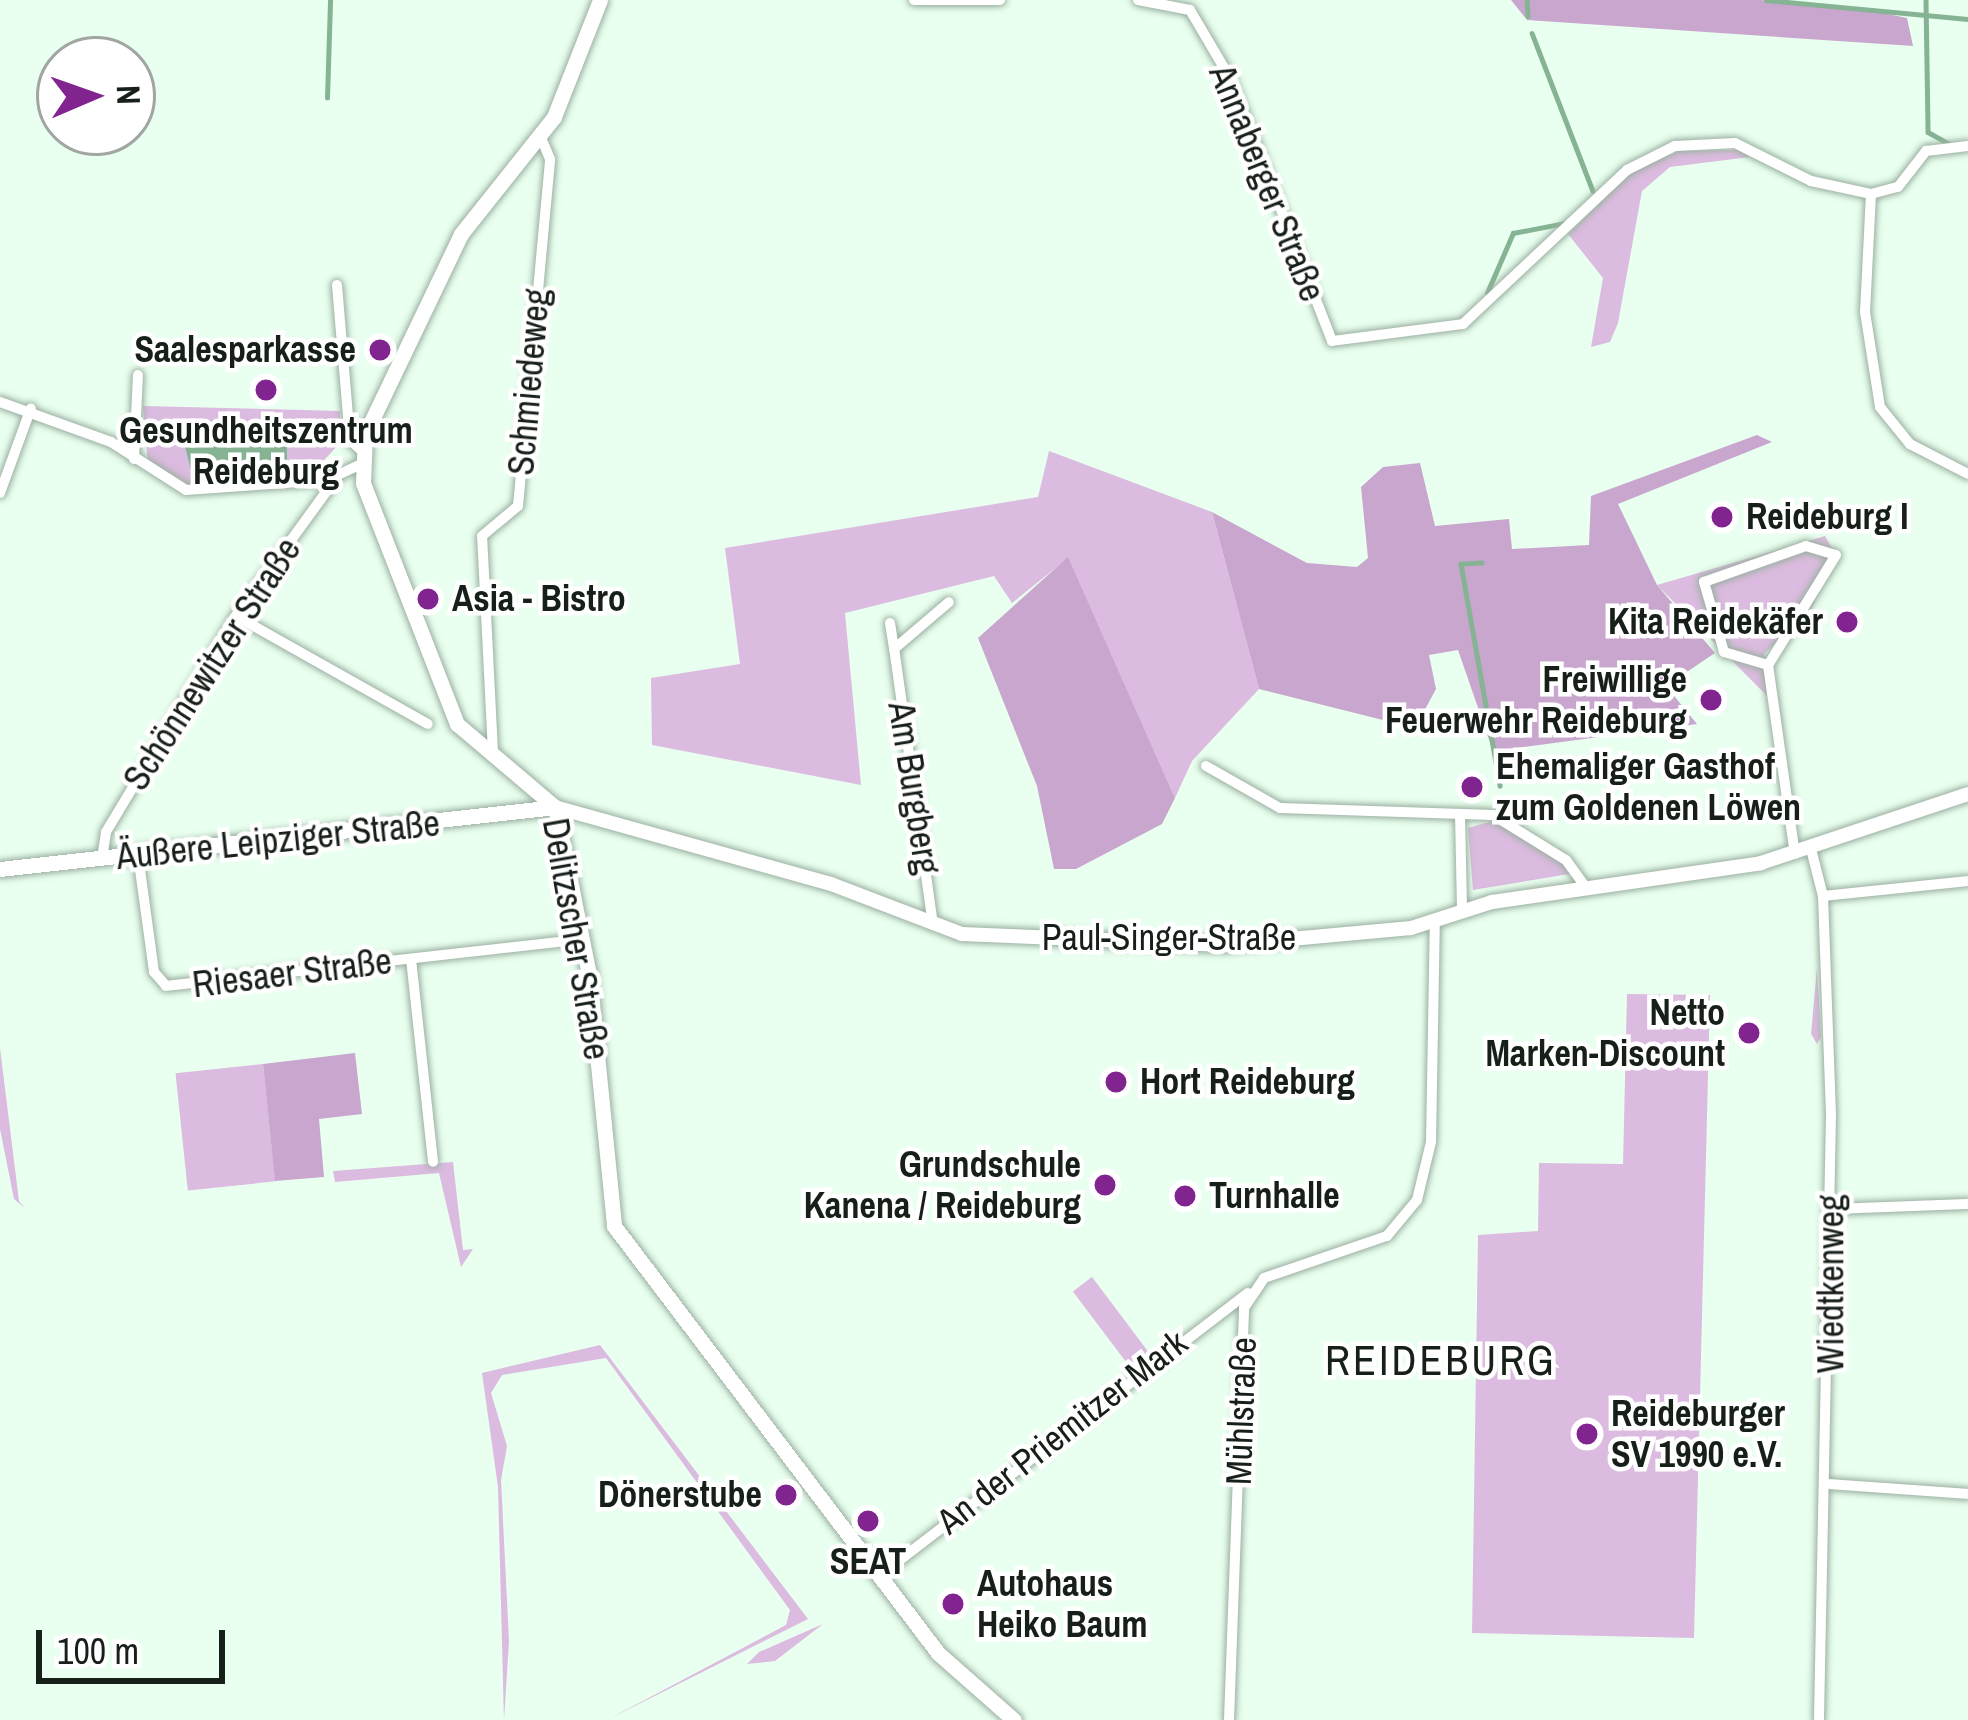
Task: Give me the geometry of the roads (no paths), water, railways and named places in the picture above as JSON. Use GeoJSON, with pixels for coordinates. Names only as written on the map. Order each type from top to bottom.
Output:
{"type":"FeatureCollection","features":[{"type":"Feature","properties":{"kind":"main road"},"geometry":{"type":"LineString","coordinates":[[360,458],[461,234],[541,138],[600,0]]}},
{"type":"Feature","properties":{"kind":"main road","name":"Delitzscher Straße"},"geometry":{"type":"LineString","coordinates":[[360,458],[450,712],[556,807],[584,939],[614,1226],[950,1667],[1014,1720]]}},
{"type":"Feature","properties":{"kind":"main road","name":"Äußere Leipziger Straße"},"geometry":{"type":"LineString","coordinates":[[0,868],[556,807]]}},
{"type":"Feature","properties":{"kind":"street"},"geometry":{"type":"LineString","coordinates":[[914,0],[1000,0]]}},
{"type":"Feature","properties":{"kind":"street","name":"Annaberger Straße"},"geometry":{"type":"LineString","coordinates":[[1138,0],[1190,10],[1230,79],[1332,341],[1463,325],[1615,180],[1675,146],[1735,142],[1811,181],[1871,194],[1898,188],[1916,157],[1968,146]]}},
{"type":"Feature","properties":{"kind":"street","name":"Schmiedeweg"},"geometry":{"type":"LineString","coordinates":[[494,752],[482,536],[518,506],[550,159],[541,138]]}},
{"type":"Feature","properties":{"kind":"street"},"geometry":{"type":"LineString","coordinates":[[1872,216],[1898,188]]}},
{"type":"Feature","properties":{"kind":"street"},"geometry":{"type":"LineString","coordinates":[[1871,194],[1865,312],[1880,407],[1910,444],[1968,474]]}},
{"type":"Feature","properties":{"kind":"street"},"geometry":{"type":"LineString","coordinates":[[0,402],[31,408],[186,490],[337,477],[360,458],[350,440],[337,285]]}},
{"type":"Feature","properties":{"kind":"street"},"geometry":{"type":"LineString","coordinates":[[134,459],[138,375]]}},
{"type":"Feature","properties":{"kind":"street"},"geometry":{"type":"LineString","coordinates":[[0,493],[2,470],[31,408]]}},
{"type":"Feature","properties":{"kind":"street","name":"Schönnewitzer Straße"},"geometry":{"type":"LineString","coordinates":[[102,858],[106,832],[236,616],[337,477]]}},
{"type":"Feature","properties":{"kind":"street"},"geometry":{"type":"LineString","coordinates":[[1768,665],[1724,652],[1704,582],[1806,546],[1836,555],[1811,610],[1768,665],[1803,852]]}},
{"type":"Feature","properties":{"kind":"street","name":"Am Burgberg"},"geometry":{"type":"LineString","coordinates":[[894,649],[949,602]]}},
{"type":"Feature","properties":{"kind":"street"},"geometry":{"type":"LineString","coordinates":[[236,616],[428,724]]}},
{"type":"Feature","properties":{"kind":"street","name":"Am Burgberg"},"geometry":{"type":"LineString","coordinates":[[890,622],[933,927]]}},
{"type":"Feature","properties":{"kind":"street"},"geometry":{"type":"LineString","coordinates":[[1206,766],[1280,808],[1460,814],[1511,823],[1585,886]]}},
{"type":"Feature","properties":{"kind":"street","name":"Paul-Singer-Straße"},"geometry":{"type":"LineString","coordinates":[[556,807],[831,884],[933,927],[1225,945],[1436,922],[1462,910],[1585,886],[1803,852],[1968,794]]}},
{"type":"Feature","properties":{"kind":"street"},"geometry":{"type":"LineString","coordinates":[[1460,814],[1462,910]]}},
{"type":"Feature","properties":{"kind":"street","name":"Wiedtkenweg"},"geometry":{"type":"LineString","coordinates":[[1803,852],[1823,896],[1831,1209],[1830,1484],[1819,1720]]}},
{"type":"Feature","properties":{"kind":"street","name":"Riesaer Straße"},"geometry":{"type":"LineString","coordinates":[[138,855],[154,971],[166,986],[584,939]]}},
{"type":"Feature","properties":{"kind":"street"},"geometry":{"type":"LineString","coordinates":[[1823,896],[1968,881]]}},
{"type":"Feature","properties":{"kind":"street","name":"Mühlstraße"},"geometry":{"type":"LineString","coordinates":[[1229,1720],[1248,1293],[1387,1236],[1417,1201],[1431,1142],[1436,922]]}},
{"type":"Feature","properties":{"kind":"street","name":"Riesaer Straße"},"geometry":{"type":"LineString","coordinates":[[411,959],[433,1162]]}},
{"type":"Feature","properties":{"kind":"street"},"geometry":{"type":"LineString","coordinates":[[1831,1209],[1968,1204]]}},
{"type":"Feature","properties":{"kind":"street","name":"An der Priemitzer Mark"},"geometry":{"type":"LineString","coordinates":[[879,1576],[1248,1293]]}},
{"type":"Feature","properties":{"kind":"street"},"geometry":{"type":"LineString","coordinates":[[1830,1484],[1968,1494]]}},
{"type":"Feature","properties":{"kind":"waterway"},"geometry":{"type":"LineString","coordinates":[[327,98],[330,0]]}},
{"type":"Feature","properties":{"kind":"waterway"},"geometry":{"type":"LineString","coordinates":[[1527,0],[1528,16]]}},
{"type":"Feature","properties":{"kind":"waterway"},"geometry":{"type":"LineString","coordinates":[[1766,0],[1968,19]]}},
{"type":"Feature","properties":{"kind":"waterway"},"geometry":{"type":"LineString","coordinates":[[1926,0],[1928,132],[1948,143]]}},
{"type":"Feature","properties":{"kind":"waterway"},"geometry":{"type":"LineString","coordinates":[[1532,33],[1593,191]]}},
{"type":"Feature","properties":{"kind":"waterway"},"geometry":{"type":"LineString","coordinates":[[1487,293],[1513,233],[1565,223]]}},
{"type":"Feature","properties":{"kind":"waterway"},"geometry":{"type":"LineString","coordinates":[[1482,563],[1461,564],[1500,786]]}},
{"type":"Feature","properties":{"kind":"place","name":"Saalesparkasse"},"geometry":{"type":"Point","coordinates":[380,350]}},
{"type":"Feature","properties":{"kind":"place","name":"Gesundheitszentrum Reideburg"},"geometry":{"type":"Point","coordinates":[266,390]}},
{"type":"Feature","properties":{"kind":"place","name":"Reideburg I"},"geometry":{"type":"Point","coordinates":[1722,517]}},
{"type":"Feature","properties":{"kind":"place","name":"Asia - Bistro"},"geometry":{"type":"Point","coordinates":[428,599]}},
{"type":"Feature","properties":{"kind":"place","name":"Kita Reidekäfer"},"geometry":{"type":"Point","coordinates":[1847,622]}},
{"type":"Feature","properties":{"kind":"place","name":"Freiwillige Feuerwehr Reideburg"},"geometry":{"type":"Point","coordinates":[1711,700]}},
{"type":"Feature","properties":{"kind":"place","name":"Ehemaliger Gasthof zum Goldenen Löwen"},"geometry":{"type":"Point","coordinates":[1472,787]}},
{"type":"Feature","properties":{"kind":"place","name":"Netto Marken-Discount"},"geometry":{"type":"Point","coordinates":[1749,1033]}},
{"type":"Feature","properties":{"kind":"place","name":"Hort Reideburg"},"geometry":{"type":"Point","coordinates":[1116,1082]}},
{"type":"Feature","properties":{"kind":"place","name":"Grundschule Kanena / Reideburg"},"geometry":{"type":"Point","coordinates":[1105,1185]}},
{"type":"Feature","properties":{"kind":"place","name":"Turnhalle"},"geometry":{"type":"Point","coordinates":[1185,1196]}},
{"type":"Feature","properties":{"kind":"place","name":"Reideburger SV 1990 e.V."},"geometry":{"type":"Point","coordinates":[1587,1434]}},
{"type":"Feature","properties":{"kind":"place","name":"Dönerstube"},"geometry":{"type":"Point","coordinates":[786,1495]}},
{"type":"Feature","properties":{"kind":"place","name":"SEAT"},"geometry":{"type":"Point","coordinates":[868,1521]}},
{"type":"Feature","properties":{"kind":"place","name":"Autohaus Heiko Baum"},"geometry":{"type":"Point","coordinates":[953,1604]}},
{"type":"Feature","properties":{"kind":"district","name":"REIDEBURG"},"geometry":{"type":"Point","coordinates":[1441,1360]}}]}
